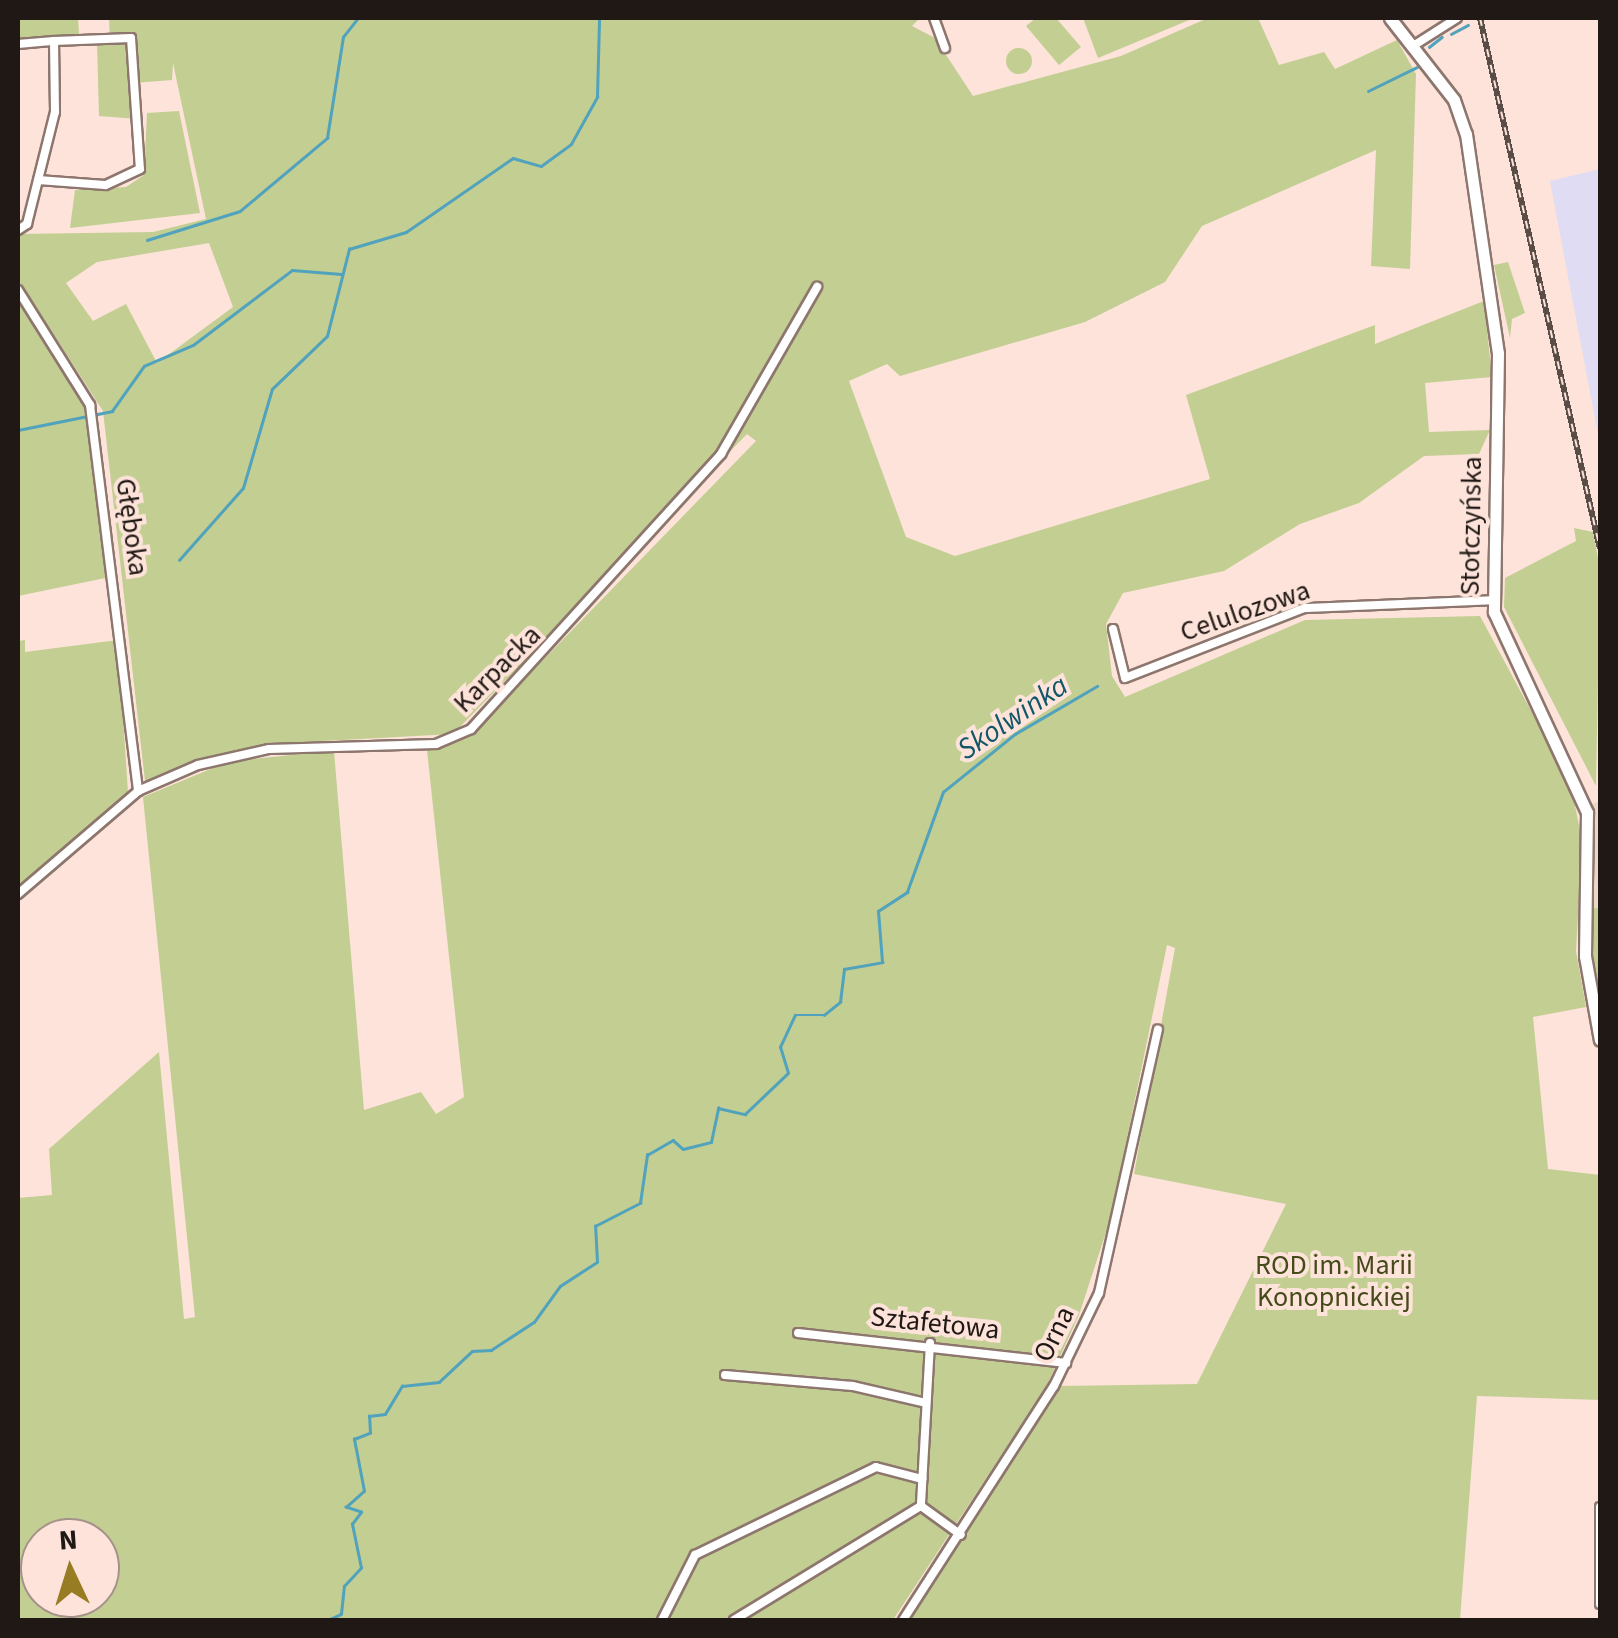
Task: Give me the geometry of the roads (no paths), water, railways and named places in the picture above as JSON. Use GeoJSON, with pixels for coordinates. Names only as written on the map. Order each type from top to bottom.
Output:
{"type":"FeatureCollection","features":[{"type":"Feature","properties":{"kind":"street"},"geometry":{"type":"LineString","coordinates":[[934,18],[945,48]]}},
{"type":"Feature","properties":{"kind":"street","name":"Stołczyńska"},"geometry":{"type":"LineString","coordinates":[[1390,18],[1462,119],[1493,310],[1494,600],[1587,812],[1585,956],[1600,1040]]}},
{"type":"Feature","properties":{"kind":"street"},"geometry":{"type":"LineString","coordinates":[[1413,46],[1457,18]]}},
{"type":"Feature","properties":{"kind":"street"},"geometry":{"type":"LineString","coordinates":[[18,44],[131,38],[140,170],[105,184],[38,180]]}},
{"type":"Feature","properties":{"kind":"street"},"geometry":{"type":"LineString","coordinates":[[18,230],[27,224],[54,112],[54,41]]}},
{"type":"Feature","properties":{"kind":"street","name":"Karpacka"},"geometry":{"type":"LineString","coordinates":[[18,894],[138,792],[233,755],[436,744],[471,729],[728,445],[817,287]]}},
{"type":"Feature","properties":{"kind":"street","name":"Głęboka"},"geometry":{"type":"LineString","coordinates":[[18,290],[90,404],[138,792]]}},
{"type":"Feature","properties":{"kind":"street","name":"Celulozowa"},"geometry":{"type":"LineString","coordinates":[[1113,630],[1125,678],[1305,608],[1494,600]]}},
{"type":"Feature","properties":{"kind":"street","name":"Orna"},"geometry":{"type":"LineString","coordinates":[[903,1620],[1066,1363],[1108,1263],[1158,1030]]}},
{"type":"Feature","properties":{"kind":"street","name":"Sztafetowa"},"geometry":{"type":"LineString","coordinates":[[798,1333],[930,1344],[1066,1363]]}},
{"type":"Feature","properties":{"kind":"street"},"geometry":{"type":"LineString","coordinates":[[920,1506],[930,1344]]}},
{"type":"Feature","properties":{"kind":"street"},"geometry":{"type":"LineString","coordinates":[[725,1375],[853,1386],[926,1403]]}},
{"type":"Feature","properties":{"kind":"street"},"geometry":{"type":"LineString","coordinates":[[662,1620],[695,1555],[876,1467],[922,1479]]}},
{"type":"Feature","properties":{"kind":"street"},"geometry":{"type":"LineString","coordinates":[[920,1506],[961,1534]]}},
{"type":"Feature","properties":{"kind":"street"},"geometry":{"type":"LineString","coordinates":[[734,1620],[920,1506]]}},
{"type":"Feature","properties":{"kind":"street"},"geometry":{"type":"LineString","coordinates":[[1600,1507],[1600,1604]]}},
{"type":"Feature","properties":{"kind":"waterway"},"geometry":{"type":"LineString","coordinates":[[147,240],[240,211],[327,138],[343,37],[358,18]]}},
{"type":"Feature","properties":{"kind":"waterway"},"geometry":{"type":"LineString","coordinates":[[179,560],[243,488],[272,389],[327,336],[349,249],[406,232],[513,158],[541,166],[571,144],[597,97],[599,18]]}},
{"type":"Feature","properties":{"kind":"waterway"},"geometry":{"type":"LineString","coordinates":[[1451,34],[1468,25]]}},
{"type":"Feature","properties":{"kind":"waterway"},"geometry":{"type":"LineString","coordinates":[[1429,47],[1442,37]]}},
{"type":"Feature","properties":{"kind":"waterway"},"geometry":{"type":"LineString","coordinates":[[1368,91],[1417,67]]}},
{"type":"Feature","properties":{"kind":"waterway"},"geometry":{"type":"LineString","coordinates":[[18,430],[112,411],[144,366],[193,345],[292,270],[341,274]]}},
{"type":"Feature","properties":{"kind":"waterway","name":"Skolwinka"},"geometry":{"type":"LineString","coordinates":[[328,1620],[341,1614],[344,1586],[361,1568],[352,1524],[361,1512],[346,1507],[364,1491],[354,1439],[370,1433],[369,1416],[385,1414],[402,1386],[439,1382],[472,1351],[491,1350],[534,1322],[560,1286],[597,1262],[595,1226],[640,1203],[647,1155],[673,1140],[683,1149],[711,1142],[718,1108],[745,1114],[788,1073],[780,1047],[795,1015],[824,1015],[840,1002],[844,969],[882,962],[878,911],[907,892],[943,792],[1015,734],[1097,686]]}},
{"type":"Feature","properties":{"kind":"railway"},"geometry":{"type":"LineString","coordinates":[[1480,18],[1600,549]]}},
{"type":"Feature","properties":{"kind":"park label","name":"ROD im. Marii Konopnickiej"},"geometry":{"type":"Point","coordinates":[1334,1281]}}]}
